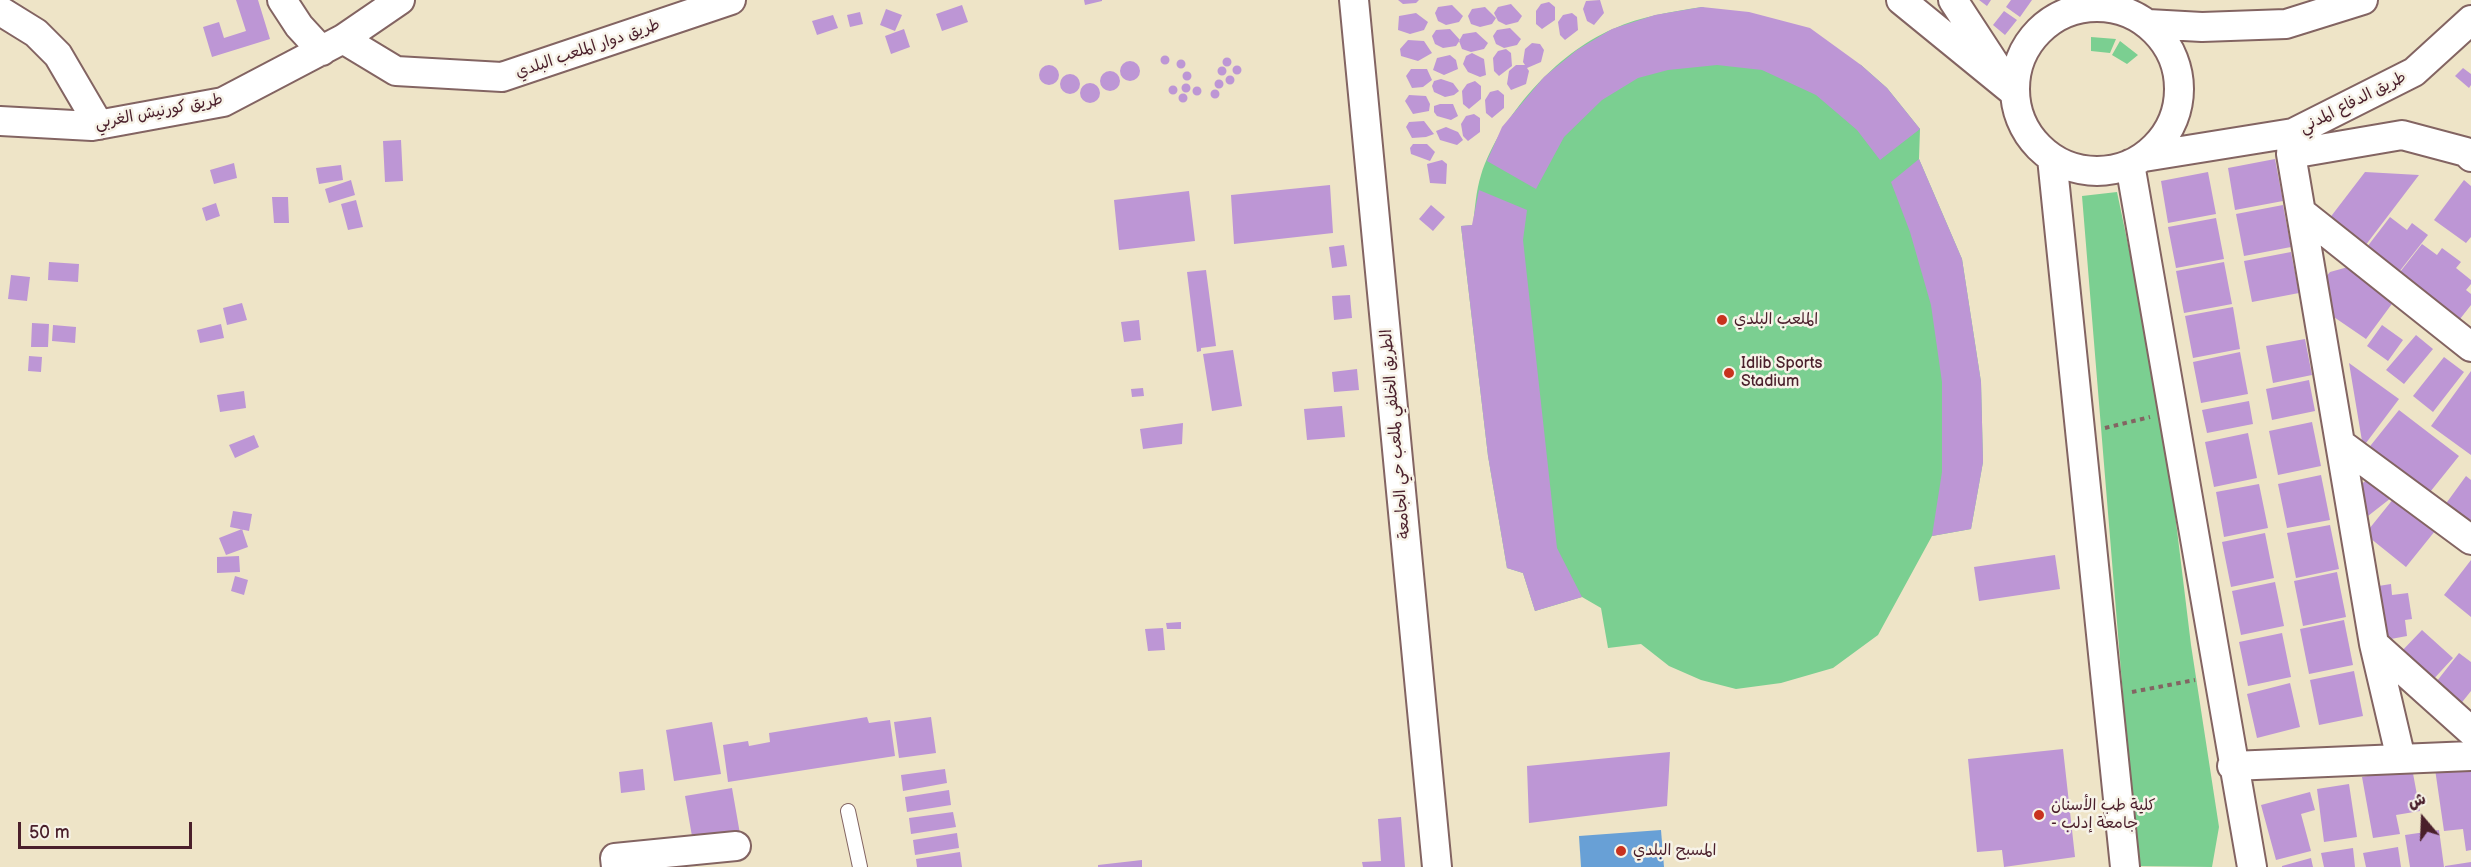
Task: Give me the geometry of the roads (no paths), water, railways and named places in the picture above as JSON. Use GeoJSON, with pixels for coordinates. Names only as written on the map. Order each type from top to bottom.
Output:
{"type":"FeatureCollection","features":[{"type":"Feature","properties":{"kind":"street","name":"طريق دوار الملعب البلدي"},"geometry":{"type":"LineString","coordinates":[[282,0],[298,26],[332,45],[396,70],[502,77],[731,0]]}},
{"type":"Feature","properties":{"kind":"street","name":"طريق كورنيش الغربي"},"geometry":{"type":"LineString","coordinates":[[1,119],[99,124],[223,102],[332,45],[399,0]]}},
{"type":"Feature","properties":{"kind":"street","name":"الطريق الخلفي لملعب حي الجامعة"},"geometry":{"type":"LineString","coordinates":[[1354,0],[1437,867]]}},
{"type":"Feature","properties":{"kind":"street"},"geometry":{"type":"LineString","coordinates":[[1901,0],[2014,93]]}},
{"type":"Feature","properties":{"kind":"street"},"geometry":{"type":"LineString","coordinates":[[1953,0],[2014,93],[2026,130],[2040,148],[2052,158],[2082,170],[2115,170],[2137,160],[2166,135],[2178,106],[2180,91],[2179,76],[2172,54],[2159,34],[2148,24],[2123,11],[2088,4],[2056,18],[2033,37],[2019,64],[2014,93]]}},
{"type":"Feature","properties":{"kind":"street"},"geometry":{"type":"LineString","coordinates":[[2148,24],[2202,27],[2286,24],[2363,0]]}},
{"type":"Feature","properties":{"kind":"street"},"geometry":{"type":"LineString","coordinates":[[1,10],[36,33],[58,55],[99,124]]}},
{"type":"Feature","properties":{"kind":"street","name":"طريق الدفاع المدني"},"geometry":{"type":"LineString","coordinates":[[2137,160],[2292,143],[2414,72],[2471,20]]}},
{"type":"Feature","properties":{"kind":"street"},"geometry":{"type":"LineString","coordinates":[[2401,759],[2374,644],[2301,212],[2292,143],[2402,135],[2466,152],[2471,156]]}},
{"type":"Feature","properties":{"kind":"street"},"geometry":{"type":"LineString","coordinates":[[2052,158],[2125,867]]}},
{"type":"Feature","properties":{"kind":"street"},"geometry":{"type":"LineString","coordinates":[[2137,160],[2232,766],[2252,867]]}},
{"type":"Feature","properties":{"kind":"street"},"geometry":{"type":"LineString","coordinates":[[2301,212],[2471,347]]}},
{"type":"Feature","properties":{"kind":"street"},"geometry":{"type":"LineString","coordinates":[[2341,444],[2471,540]]}},
{"type":"Feature","properties":{"kind":"street"},"geometry":{"type":"LineString","coordinates":[[2374,644],[2471,731]]}},
{"type":"Feature","properties":{"kind":"street"},"geometry":{"type":"LineString","coordinates":[[2232,766],[2471,756]]}},
{"type":"Feature","properties":{"kind":"street"},"geometry":{"type":"LineString","coordinates":[[616,867],[615,858],[736,846]]}},
{"type":"Feature","properties":{"kind":"lane"},"geometry":{"type":"LineString","coordinates":[[848,811],[860,867]]}},
{"type":"Feature","properties":{"kind":"water","name":"المسبح البلدي"},"geometry":{"type":"Polygon","coordinates":[[[1661,830],[1664,867],[1581,867],[1579,836],[1661,830]]]}},
{"type":"Feature","properties":{"kind":"place","name":"الملعب البلدي"},"geometry":{"type":"Point","coordinates":[1722,320]}},
{"type":"Feature","properties":{"kind":"place","name":"Idlib Sports Stadium"},"geometry":{"type":"Point","coordinates":[1729,373]}},
{"type":"Feature","properties":{"kind":"place","name":"كلية طب الأسنان - جامعة إدلب"},"geometry":{"type":"Point","coordinates":[2039,815]}},
{"type":"Feature","properties":{"kind":"place","name":"المسبح البلدي"},"geometry":{"type":"Point","coordinates":[1621,851]}}]}
